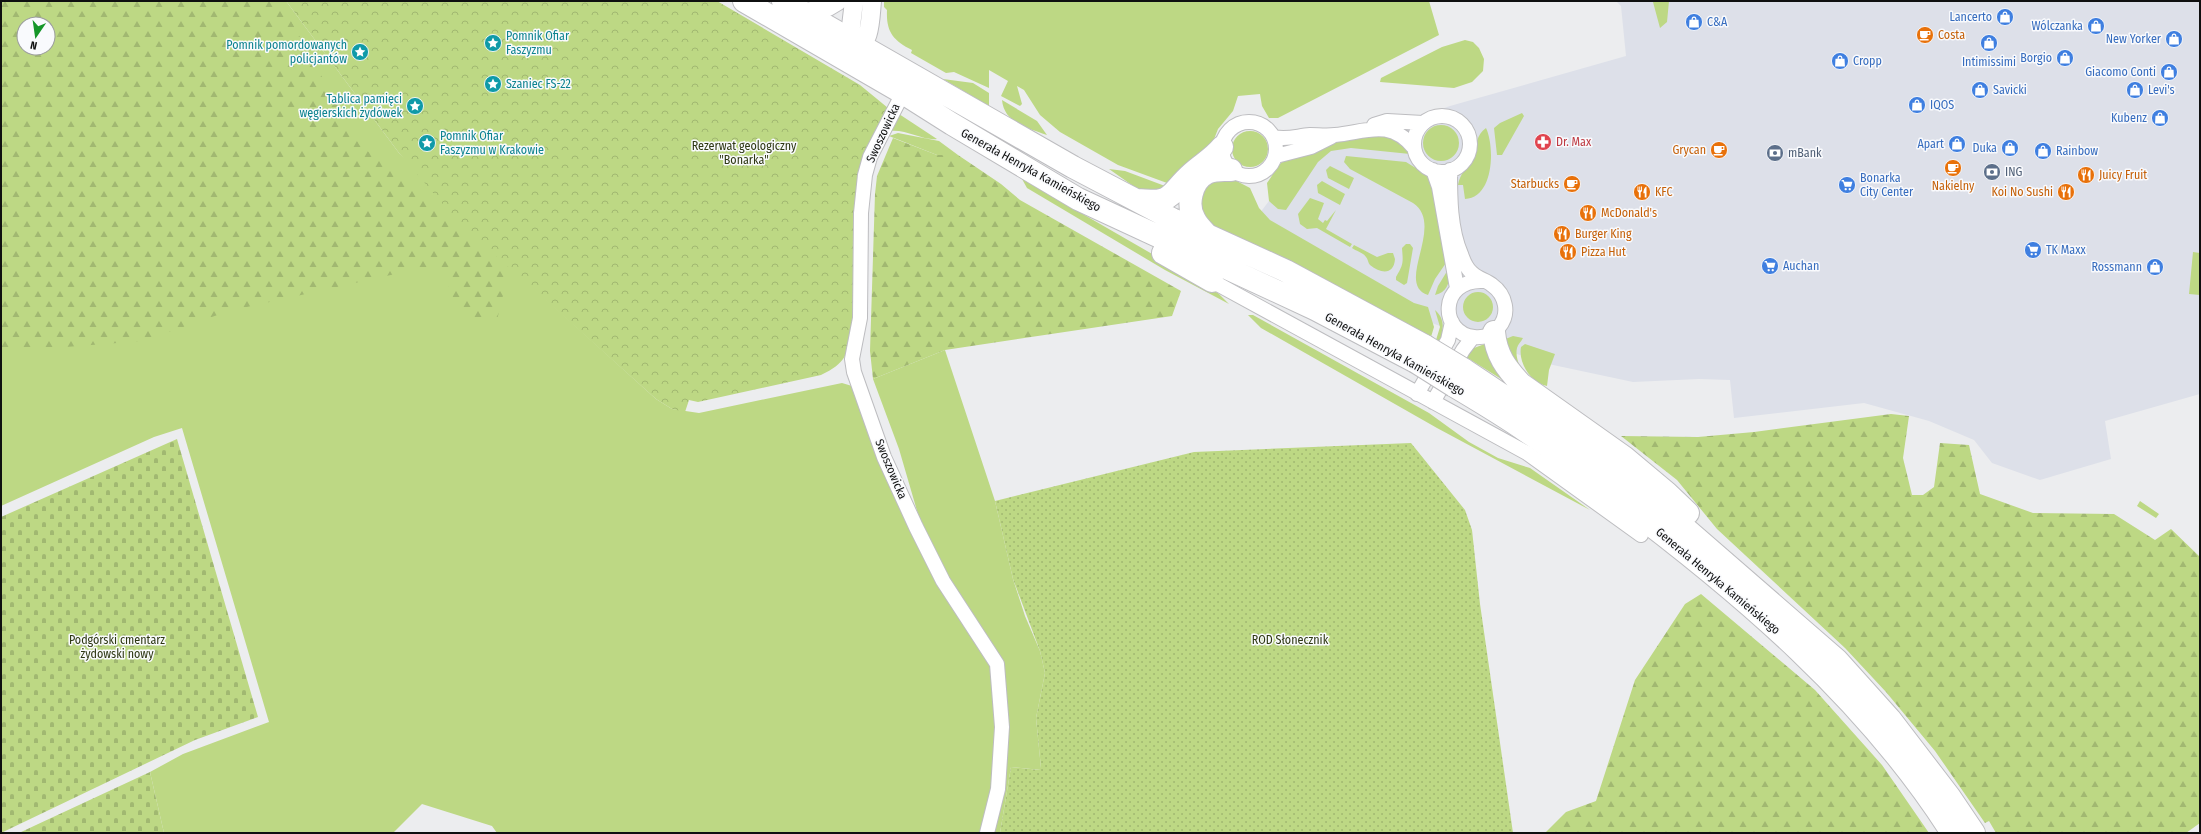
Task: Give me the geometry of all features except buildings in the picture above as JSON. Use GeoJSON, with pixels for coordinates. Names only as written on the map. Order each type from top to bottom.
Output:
{"type":"FeatureCollection","features":[{"type":"Feature","properties":{"kind":"main road","name":"Generała Henryka Kamieńskiego"},"geometry":{"type":"LineString","coordinates":[[744,1],[853,49],[894,63],[1073,167],[1207,235],[1286,271],[1420,354],[1598,459],[1670,515],[1837,660],[1885,713],[1949,796],[1974,833]]}},
{"type":"Feature","properties":{"kind":"main road","name":"Generała Henryka Kamieńskiego"},"geometry":{"type":"LineString","coordinates":[[782,1],[803,13],[853,49],[903,93],[958,128],[1078,198],[1315,309],[1420,354]]}},
{"type":"Feature","properties":{"kind":"main road"},"geometry":{"type":"LineString","coordinates":[[1136,200],[1152,202],[1168,198],[1176,192],[1191,174],[1214,157],[1222,147]]}},
{"type":"Feature","properties":{"kind":"main road"},"geometry":{"type":"LineString","coordinates":[[1207,235],[1194,220],[1190,198],[1196,184],[1206,173],[1219,170],[1232,170]]}},
{"type":"Feature","properties":{"kind":"main road"},"geometry":{"type":"LineString","coordinates":[[1078,198],[1155,249],[1212,281]]}},
{"type":"Feature","properties":{"kind":"main road"},"geometry":{"type":"LineString","coordinates":[[1483,335],[1507,369],[1521,384],[1624,458],[1667,493],[1730,556],[1746,580]]}},
{"type":"Feature","properties":{"kind":"main road","name":"Generała Henryka Kamieńskiego"},"geometry":{"type":"LineString","coordinates":[[1459,377],[1521,428],[1686,551],[1779,632],[1824,676],[1896,756],[1952,833]]}},
{"type":"Feature","properties":{"kind":"main road"},"geometry":{"type":"LineString","coordinates":[[1641,535],[1687,569],[1777,642],[1824,676]]}},
{"type":"Feature","properties":{"kind":"street"},"geometry":{"type":"LineString","coordinates":[[803,13],[828,7],[838,1]]}},
{"type":"Feature","properties":{"kind":"street"},"geometry":{"type":"LineString","coordinates":[[853,49],[854,1]]}},
{"type":"Feature","properties":{"kind":"street"},"geometry":{"type":"LineString","coordinates":[[853,49],[869,23],[872,1]]}},
{"type":"Feature","properties":{"kind":"street","name":"Swoszowicka"},"geometry":{"type":"LineString","coordinates":[[903,93],[870,157],[865,175],[861,213],[860,318],[852,359],[854,372],[884,457],[916,527],[943,581],[997,664],[1002,727],[998,789],[987,833]]}},
{"type":"Feature","properties":{"kind":"street"},"geometry":{"type":"LineString","coordinates":[[1367,128],[1395,132],[1406,137],[1422,163],[1433,170],[1450,170],[1463,161],[1468,154],[1470,146],[1467,131],[1457,120],[1448,116],[1439,116],[1423,123],[1417,130],[1414,148]]}},
{"type":"Feature","properties":{"kind":"street"},"geometry":{"type":"LineString","coordinates":[[1274,137],[1288,139],[1310,135],[1335,135],[1367,128],[1387,121],[1423,123]]}},
{"type":"Feature","properties":{"kind":"street"},"geometry":{"type":"LineString","coordinates":[[1255,122],[1262,125],[1274,137],[1276,143],[1276,156],[1266,171],[1258,176],[1244,176],[1232,170],[1222,156],[1222,147],[1228,133],[1240,124],[1255,122]]}},
{"type":"Feature","properties":{"kind":"street"},"geometry":{"type":"LineString","coordinates":[[1276,156],[1311,147],[1335,135]]}},
{"type":"Feature","properties":{"kind":"street"},"geometry":{"type":"LineString","coordinates":[[1433,170],[1439,187],[1457,288]]}},
{"type":"Feature","properties":{"kind":"street"},"geometry":{"type":"LineString","coordinates":[[1433,402],[1463,350],[1503,321],[1506,305],[1498,289],[1482,281],[1471,272],[1461,255],[1452,216],[1450,170]]}},
{"type":"Feature","properties":{"kind":"street","name":"Generała Henryka Kamieńskiego"},"geometry":{"type":"LineString","coordinates":[[1212,281],[1526,453],[1641,535]]}},
{"type":"Feature","properties":{"kind":"street"},"geometry":{"type":"LineString","coordinates":[[1417,394],[1448,340],[1452,322],[1448,307],[1453,294],[1457,288],[1464,283],[1482,281]]}},
{"type":"Feature","properties":{"kind":"street"},"geometry":{"type":"LineString","coordinates":[[1452,322],[1464,334],[1483,335]]}},
{"type":"Feature","properties":{"kind":"shaded area","name":"Bonarka City Center"},"geometry":{"type":"Polygon","coordinates":[[[1616,1],[2200,1],[2200,394],[2105,421],[2111,459],[2040,480],[1992,463],[1974,440],[1929,421],[1864,403],[1734,418],[1730,380],[1699,379],[1633,382],[1539,362],[1407,314],[1247,230],[1300,160],[1450,106],[1626,56],[1621,6],[1616,1]]]}},
{"type":"Feature","properties":{"kind":"green space"},"geometry":{"type":"Polygon","coordinates":[[[1,1],[286,1],[399,153],[510,267],[656,399],[672,409],[699,413],[842,383],[852,386],[993,670],[998,704],[995,784],[984,833],[497,833],[492,826],[422,804],[393,833],[164,833],[150,772],[183,754],[269,722],[182,428],[154,437],[1,506],[1,1]]]}},
{"type":"Feature","properties":{"kind":"green space"},"geometry":{"type":"Polygon","coordinates":[[[1,1],[280,1],[359,144],[510,267],[497,320],[460,316],[440,264],[229,311],[143,341],[1,352],[1,1]]]}},
{"type":"Feature","properties":{"kind":"green space","name":"Rezerwat geologiczny \"Bonarka\""},"geometry":{"type":"Polygon","coordinates":[[[286,1],[717,1],[860,85],[888,108],[862,163],[857,182],[854,329],[847,352],[841,362],[821,375],[698,402],[689,400],[685,412],[672,409],[656,399],[457,221],[399,153],[286,1]]]}},
{"type":"Feature","properties":{"kind":"green space"},"geometry":{"type":"Polygon","coordinates":[[[884,1],[1429,1],[1439,35],[1278,118],[1269,118],[1262,106],[1260,94],[1238,96],[1233,111],[1218,129],[1211,147],[1170,183],[1167,183],[1118,165],[1060,132],[1040,115],[1024,90],[1017,86],[1022,104],[1020,106],[1001,96],[1008,81],[989,70],[989,88],[954,72],[946,73],[911,53],[912,50],[895,39],[889,30],[887,10],[884,7],[884,1]]]}},
{"type":"Feature","properties":{"kind":"green space"},"geometry":{"type":"Polygon","coordinates":[[[1669,1],[1667,22],[1660,28],[1653,2],[1669,1]]]}},
{"type":"Feature","properties":{"kind":"green space"},"geometry":{"type":"Polygon","coordinates":[[[1465,40],[1473,42],[1479,48],[1484,59],[1483,71],[1472,82],[1454,88],[1380,82],[1381,78],[1442,47],[1465,40]]]}},
{"type":"Feature","properties":{"kind":"green space"},"geometry":{"type":"Polygon","coordinates":[[[943,79],[973,83],[989,93],[989,106],[943,79]]]}},
{"type":"Feature","properties":{"kind":"green space"},"geometry":{"type":"Polygon","coordinates":[[[1002,100],[1037,121],[1047,135],[1018,124],[1007,114],[1002,100]]]}},
{"type":"Feature","properties":{"kind":"green space"},"geometry":{"type":"Polygon","coordinates":[[[1522,113],[1524,116],[1502,155],[1497,155],[1494,128],[1500,123],[1522,113]]]}},
{"type":"Feature","properties":{"kind":"green space"},"geometry":{"type":"Polygon","coordinates":[[[899,114],[937,139],[890,131],[899,114]]]}},
{"type":"Feature","properties":{"kind":"green space"},"geometry":{"type":"Polygon","coordinates":[[[1441,125],[1451,128],[1456,133],[1459,143],[1456,153],[1451,158],[1441,161],[1431,158],[1426,153],[1423,143],[1426,133],[1431,128],[1441,125]]]}},
{"type":"Feature","properties":{"kind":"green space"},"geometry":{"type":"Polygon","coordinates":[[[1486,128],[1491,147],[1490,170],[1487,181],[1482,190],[1475,196],[1465,199],[1463,185],[1458,185],[1459,181],[1474,152],[1478,137],[1486,128]]]}},
{"type":"Feature","properties":{"kind":"green space"},"geometry":{"type":"Polygon","coordinates":[[[1250,131],[1263,136],[1268,149],[1263,162],[1250,167],[1237,162],[1232,149],[1237,136],[1250,131]]]}},
{"type":"Feature","properties":{"kind":"green space"},"geometry":{"type":"Polygon","coordinates":[[[898,133],[939,141],[958,155],[937,155],[889,136],[898,133]]]}},
{"type":"Feature","properties":{"kind":"green space"},"geometry":{"type":"Polygon","coordinates":[[[1384,133],[1408,148],[1410,154],[1351,148],[1331,151],[1318,162],[1286,210],[1278,209],[1269,201],[1267,183],[1280,164],[1289,157],[1338,142],[1384,133]]]}},
{"type":"Feature","properties":{"kind":"green space"},"geometry":{"type":"Polygon","coordinates":[[[893,138],[937,155],[958,155],[1001,184],[1020,200],[1181,291],[1172,316],[945,350],[873,379],[870,351],[875,194],[877,176],[893,138]]]}},
{"type":"Feature","properties":{"kind":"green space"},"geometry":{"type":"Polygon","coordinates":[[[1346,156],[1406,162],[1427,175],[1434,187],[1448,260],[1435,279],[1428,295],[1419,289],[1416,279],[1423,239],[1424,225],[1422,213],[1413,203],[1350,169],[1344,162],[1346,156]]]}},
{"type":"Feature","properties":{"kind":"green space"},"geometry":{"type":"Polygon","coordinates":[[[1330,166],[1354,178],[1349,189],[1328,178],[1326,170],[1330,166]]]}},
{"type":"Feature","properties":{"kind":"green space"},"geometry":{"type":"Polygon","coordinates":[[[1109,169],[1125,171],[1173,189],[1146,195],[1109,169]]]}},
{"type":"Feature","properties":{"kind":"green space"},"geometry":{"type":"Polygon","coordinates":[[[1227,176],[1250,188],[1259,208],[1270,220],[1414,303],[1428,307],[1434,327],[1431,337],[1223,232],[1200,217],[1199,187],[1227,176]]]}},
{"type":"Feature","properties":{"kind":"green space"},"geometry":{"type":"Polygon","coordinates":[[[1022,179],[1206,285],[1219,294],[1229,304],[1165,270],[1027,188],[1022,179]]]}},
{"type":"Feature","properties":{"kind":"green space"},"geometry":{"type":"Polygon","coordinates":[[[1322,181],[1345,194],[1340,205],[1318,193],[1317,185],[1322,181]]]}},
{"type":"Feature","properties":{"kind":"green space"},"geometry":{"type":"Polygon","coordinates":[[[1310,198],[1324,203],[1318,219],[1323,223],[1325,220],[1327,221],[1336,210],[1326,229],[1352,244],[1350,247],[1317,228],[1307,229],[1300,224],[1298,214],[1310,198]]]}},
{"type":"Feature","properties":{"kind":"green space"},"geometry":{"type":"Polygon","coordinates":[[[1406,244],[1410,244],[1413,248],[1407,283],[1404,285],[1396,280],[1396,277],[1402,263],[1402,248],[1406,244]]]}},
{"type":"Feature","properties":{"kind":"green space"},"geometry":{"type":"Polygon","coordinates":[[[1354,245],[1377,257],[1388,253],[1393,253],[1395,259],[1392,268],[1390,270],[1382,271],[1374,268],[1369,264],[1362,253],[1352,248],[1354,245]]]}},
{"type":"Feature","properties":{"kind":"green space"},"geometry":{"type":"Polygon","coordinates":[[[2193,252],[2200,253],[2200,295],[2189,294],[2193,252]]]}},
{"type":"Feature","properties":{"kind":"green space"},"geometry":{"type":"Polygon","coordinates":[[[1449,268],[1448,285],[1443,291],[1435,295],[1438,286],[1449,268]]]}},
{"type":"Feature","properties":{"kind":"green space"},"geometry":{"type":"Polygon","coordinates":[[[1478,292],[1489,296],[1493,307],[1489,318],[1478,322],[1467,318],[1463,307],[1467,296],[1478,292]]]}},
{"type":"Feature","properties":{"kind":"green space"},"geometry":{"type":"Polygon","coordinates":[[[1435,310],[1441,318],[1443,325],[1440,343],[1436,340],[1440,327],[1435,310]]]}},
{"type":"Feature","properties":{"kind":"green space"},"geometry":{"type":"Polygon","coordinates":[[[1248,315],[1253,315],[1429,413],[1469,442],[1498,458],[1530,468],[1590,510],[1437,428],[1261,328],[1248,315]]]}},
{"type":"Feature","properties":{"kind":"green space"},"geometry":{"type":"Polygon","coordinates":[[[1513,336],[1523,338],[1518,345],[1516,353],[1521,368],[1531,387],[1503,340],[1513,336]]]}},
{"type":"Feature","properties":{"kind":"green space"},"geometry":{"type":"Polygon","coordinates":[[[1490,342],[1522,392],[1466,357],[1474,348],[1490,342]]]}},
{"type":"Feature","properties":{"kind":"green space"},"geometry":{"type":"Polygon","coordinates":[[[1525,344],[1555,354],[1549,370],[1547,386],[1531,377],[1524,366],[1521,347],[1525,344]]]}},
{"type":"Feature","properties":{"kind":"green space"},"geometry":{"type":"Polygon","coordinates":[[[945,350],[995,501],[1013,579],[1025,616],[1040,651],[1045,673],[1036,718],[1041,770],[1011,767],[1000,833],[992,833],[1000,663],[953,585],[920,521],[899,449],[873,379],[945,350]]]}},
{"type":"Feature","properties":{"kind":"green space"},"geometry":{"type":"Polygon","coordinates":[[[1891,414],[1909,416],[1903,458],[1912,495],[1923,495],[1934,487],[1940,443],[1969,445],[1980,494],[2033,513],[2114,514],[2155,540],[2171,529],[2200,557],[2200,823],[2186,833],[1996,833],[1989,821],[1985,823],[1935,751],[1886,692],[1845,648],[1717,529],[1677,480],[1621,436],[1698,437],[1754,432],[1891,414]]]}},
{"type":"Feature","properties":{"kind":"green space","name":"Podgórski cmentarz żydowski nowy"},"geometry":{"type":"Polygon","coordinates":[[[177,439],[258,717],[195,740],[1,833],[1,517],[177,439]]]}},
{"type":"Feature","properties":{"kind":"green space","name":"ROD Słonecznik"},"geometry":{"type":"Polygon","coordinates":[[[1411,443],[1465,510],[1472,530],[1480,604],[1513,833],[1000,833],[1011,767],[1040,770],[1041,768],[1036,718],[1045,673],[1040,651],[1013,579],[995,501],[1194,452],[1411,443]]]}},
{"type":"Feature","properties":{"kind":"green space"},"geometry":{"type":"Polygon","coordinates":[[[2140,501],[2159,514],[2156,518],[2137,506],[2140,501]]]}},
{"type":"Feature","properties":{"kind":"green space"},"geometry":{"type":"Polygon","coordinates":[[[1701,594],[1815,690],[1882,765],[1929,833],[1545,833],[1566,812],[1596,801],[1635,680],[1685,604],[1701,594]]]}},
{"type":"Feature","properties":{"kind":"green space"},"geometry":{"type":"Polygon","coordinates":[[[150,772],[164,833],[19,833],[36,825],[150,772]]]}},
{"type":"Feature","properties":{"kind":"place","name":"Lancerto"},"geometry":{"type":"Point","coordinates":[2005,17]}},
{"type":"Feature","properties":{"kind":"place","name":"C&A"},"geometry":{"type":"Point","coordinates":[1694,22]}},
{"type":"Feature","properties":{"kind":"place","name":"Wólczanka"},"geometry":{"type":"Point","coordinates":[2096,26]}},
{"type":"Feature","properties":{"kind":"place","name":"Costa"},"geometry":{"type":"Point","coordinates":[1925,35]}},
{"type":"Feature","properties":{"kind":"place","name":"New Yorker"},"geometry":{"type":"Point","coordinates":[2174,39]}},
{"type":"Feature","properties":{"kind":"place","name":"Pomnik Ofiar Faszyzmu"},"geometry":{"type":"Point","coordinates":[493,43]}},
{"type":"Feature","properties":{"kind":"place","name":"Intimissimi"},"geometry":{"type":"Point","coordinates":[1989,43]}},
{"type":"Feature","properties":{"kind":"place","name":"Pomnik pomordowanych policjantów"},"geometry":{"type":"Point","coordinates":[360,52]}},
{"type":"Feature","properties":{"kind":"place","name":"Borgio"},"geometry":{"type":"Point","coordinates":[2065,58]}},
{"type":"Feature","properties":{"kind":"place","name":"Cropp"},"geometry":{"type":"Point","coordinates":[1840,61]}},
{"type":"Feature","properties":{"kind":"place","name":"Giacomo Conti"},"geometry":{"type":"Point","coordinates":[2169,72]}},
{"type":"Feature","properties":{"kind":"place","name":"Szaniec FS-22"},"geometry":{"type":"Point","coordinates":[493,84]}},
{"type":"Feature","properties":{"kind":"place","name":"Savicki"},"geometry":{"type":"Point","coordinates":[1980,90]}},
{"type":"Feature","properties":{"kind":"place","name":"Levi's"},"geometry":{"type":"Point","coordinates":[2135,90]}},
{"type":"Feature","properties":{"kind":"place","name":"IQOS"},"geometry":{"type":"Point","coordinates":[1917,105]}},
{"type":"Feature","properties":{"kind":"place","name":"Tablica pamięci węgierskich żydówek"},"geometry":{"type":"Point","coordinates":[415,106]}},
{"type":"Feature","properties":{"kind":"place","name":"Kubenz"},"geometry":{"type":"Point","coordinates":[2160,118]}},
{"type":"Feature","properties":{"kind":"place","name":"Dr. Max"},"geometry":{"type":"Point","coordinates":[1543,142]}},
{"type":"Feature","properties":{"kind":"place","name":"Pomnik Ofiar Faszyzmu w Krakowie"},"geometry":{"type":"Point","coordinates":[427,143]}},
{"type":"Feature","properties":{"kind":"place","name":"Apart"},"geometry":{"type":"Point","coordinates":[1957,144]}},
{"type":"Feature","properties":{"kind":"place","name":"Duka"},"geometry":{"type":"Point","coordinates":[2010,148]}},
{"type":"Feature","properties":{"kind":"place","name":"Grycan"},"geometry":{"type":"Point","coordinates":[1719,150]}},
{"type":"Feature","properties":{"kind":"place","name":"Rainbow"},"geometry":{"type":"Point","coordinates":[2043,151]}},
{"type":"Feature","properties":{"kind":"place","name":"mBank"},"geometry":{"type":"Point","coordinates":[1775,153]}},
{"type":"Feature","properties":{"kind":"place","name":"Nakielny"},"geometry":{"type":"Point","coordinates":[1953,168]}},
{"type":"Feature","properties":{"kind":"place","name":"ING"},"geometry":{"type":"Point","coordinates":[1992,172]}},
{"type":"Feature","properties":{"kind":"place","name":"Juicy Fruit"},"geometry":{"type":"Point","coordinates":[2086,175]}},
{"type":"Feature","properties":{"kind":"place","name":"Starbucks"},"geometry":{"type":"Point","coordinates":[1572,184]}},
{"type":"Feature","properties":{"kind":"place","name":"Bonarka City Center"},"geometry":{"type":"Point","coordinates":[1847,185]}},
{"type":"Feature","properties":{"kind":"place","name":"KFC"},"geometry":{"type":"Point","coordinates":[1642,192]}},
{"type":"Feature","properties":{"kind":"place","name":"Koi No Sushi"},"geometry":{"type":"Point","coordinates":[2066,192]}},
{"type":"Feature","properties":{"kind":"place","name":"McDonald's"},"geometry":{"type":"Point","coordinates":[1588,213]}},
{"type":"Feature","properties":{"kind":"place","name":"Burger King"},"geometry":{"type":"Point","coordinates":[1562,234]}},
{"type":"Feature","properties":{"kind":"place","name":"TK Maxx"},"geometry":{"type":"Point","coordinates":[2033,250]}},
{"type":"Feature","properties":{"kind":"place","name":"Pizza Hut"},"geometry":{"type":"Point","coordinates":[1568,252]}},
{"type":"Feature","properties":{"kind":"place","name":"Auchan"},"geometry":{"type":"Point","coordinates":[1770,266]}},
{"type":"Feature","properties":{"kind":"place","name":"Rossmann"},"geometry":{"type":"Point","coordinates":[2155,267]}}]}
